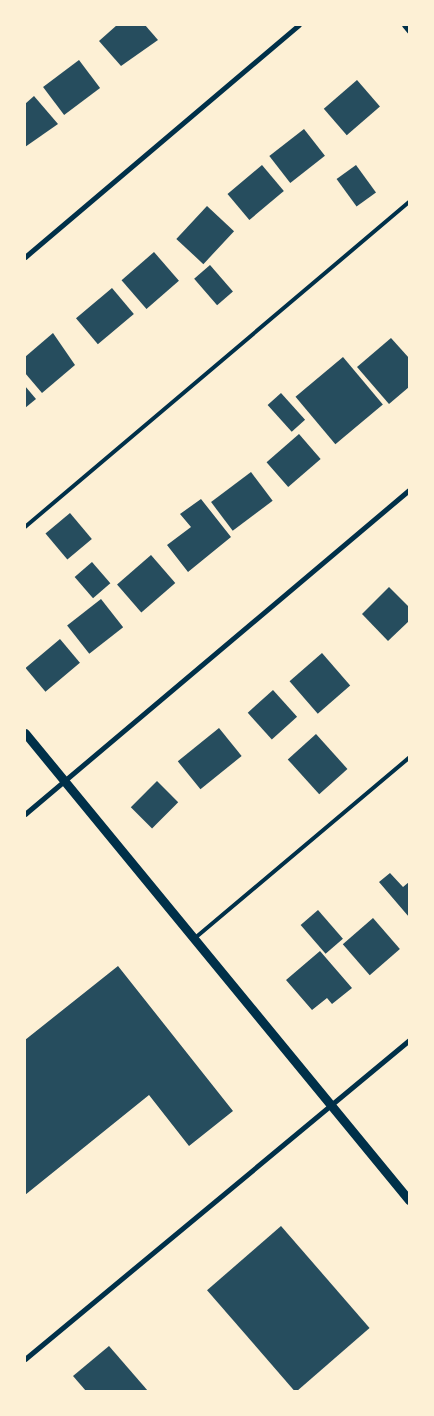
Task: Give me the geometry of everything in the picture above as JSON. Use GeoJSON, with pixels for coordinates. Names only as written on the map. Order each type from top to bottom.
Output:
{"type":"FeatureCollection","features":[{"type":"Feature","properties":{"kind":"street"},"geometry":{"type":"LineString","coordinates":[[25,257],[299,25]]}},
{"type":"Feature","properties":{"kind":"street"},"geometry":{"type":"LineString","coordinates":[[404,25],[409,30]]}},
{"type":"Feature","properties":{"kind":"street"},"geometry":{"type":"LineString","coordinates":[[25,814],[409,490]]}},
{"type":"Feature","properties":{"kind":"street"},"geometry":{"type":"LineString","coordinates":[[25,733],[409,1200]]}},
{"type":"Feature","properties":{"kind":"street"},"geometry":{"type":"LineString","coordinates":[[25,1359],[409,1040]]}},
{"type":"Feature","properties":{"kind":"lane"},"geometry":{"type":"LineString","coordinates":[[25,527],[409,202]]}},
{"type":"Feature","properties":{"kind":"lane"},"geometry":{"type":"LineString","coordinates":[[194,939],[409,758]]}},
{"type":"Feature","properties":{"kind":"building"},"geometry":{"type":"Polygon","coordinates":[[[117,25],[145,25],[158,40],[121,66],[99,41],[117,25]]]}},
{"type":"Feature","properties":{"kind":"building"},"geometry":{"type":"Polygon","coordinates":[[[79,60],[100,88],[64,115],[43,87],[79,60]]]}},
{"type":"Feature","properties":{"kind":"building"},"geometry":{"type":"Polygon","coordinates":[[[357,80],[380,106],[347,135],[324,109],[357,80]]]}},
{"type":"Feature","properties":{"kind":"building"},"geometry":{"type":"Polygon","coordinates":[[[34,96],[58,124],[25,147],[25,104],[34,96]]]}},
{"type":"Feature","properties":{"kind":"building"},"geometry":{"type":"Polygon","coordinates":[[[304,129],[325,156],[290,183],[269,156],[304,129]]]}},
{"type":"Feature","properties":{"kind":"building"},"geometry":{"type":"Polygon","coordinates":[[[262,165],[284,191],[249,220],[228,194],[262,165]]]}},
{"type":"Feature","properties":{"kind":"building"},"geometry":{"type":"Polygon","coordinates":[[[356,165],[376,193],[357,207],[337,179],[356,165]]]}},
{"type":"Feature","properties":{"kind":"building"},"geometry":{"type":"Polygon","coordinates":[[[207,206],[234,231],[203,264],[176,239],[207,206]]]}},
{"type":"Feature","properties":{"kind":"building"},"geometry":{"type":"Polygon","coordinates":[[[154,252],[179,281],[146,309],[122,280],[154,252]]]}},
{"type":"Feature","properties":{"kind":"building"},"geometry":{"type":"Polygon","coordinates":[[[210,265],[233,291],[217,305],[194,279],[210,265]]]}},
{"type":"Feature","properties":{"kind":"building"},"geometry":{"type":"Polygon","coordinates":[[[112,288],[134,314],[98,344],[76,318],[112,288]]]}},
{"type":"Feature","properties":{"kind":"building"},"geometry":{"type":"Polygon","coordinates":[[[53,333],[75,365],[42,393],[25,373],[25,357],[53,333]]]}},
{"type":"Feature","properties":{"kind":"building"},"geometry":{"type":"Polygon","coordinates":[[[391,338],[409,358],[409,387],[389,404],[357,367],[391,338]]]}},
{"type":"Feature","properties":{"kind":"building"},"geometry":{"type":"Polygon","coordinates":[[[343,357],[383,404],[335,444],[296,397],[343,357]]]}},
{"type":"Feature","properties":{"kind":"building"},"geometry":{"type":"Polygon","coordinates":[[[25,386],[36,399],[25,408],[25,386]]]}},
{"type":"Feature","properties":{"kind":"building"},"geometry":{"type":"Polygon","coordinates":[[[281,393],[305,420],[292,432],[268,405],[281,393]]]}},
{"type":"Feature","properties":{"kind":"building"},"geometry":{"type":"Polygon","coordinates":[[[299,434],[321,459],[288,487],[267,462],[299,434]]]}},
{"type":"Feature","properties":{"kind":"building"},"geometry":{"type":"Polygon","coordinates":[[[251,472],[273,501],[233,531],[211,502],[251,472]]]}},
{"type":"Feature","properties":{"kind":"building"},"geometry":{"type":"Polygon","coordinates":[[[201,499],[231,537],[188,572],[167,545],[191,527],[180,514],[201,499]]]}},
{"type":"Feature","properties":{"kind":"building"},"geometry":{"type":"Polygon","coordinates":[[[70,513],[92,539],[67,560],[45,534],[70,513]]]}},
{"type":"Feature","properties":{"kind":"building"},"geometry":{"type":"Polygon","coordinates":[[[151,555],[175,583],[141,612],[117,585],[151,555]]]}},
{"type":"Feature","properties":{"kind":"building"},"geometry":{"type":"Polygon","coordinates":[[[92,562],[110,583],[93,598],[75,577],[92,562]]]}},
{"type":"Feature","properties":{"kind":"building"},"geometry":{"type":"Polygon","coordinates":[[[389,587],[409,607],[409,621],[388,641],[362,614],[389,587]]]}},
{"type":"Feature","properties":{"kind":"building"},"geometry":{"type":"Polygon","coordinates":[[[101,599],[123,627],[89,654],[67,625],[101,599]]]}},
{"type":"Feature","properties":{"kind":"building"},"geometry":{"type":"Polygon","coordinates":[[[60,639],[80,663],[45,692],[26,668],[60,639]]]}},
{"type":"Feature","properties":{"kind":"building"},"geometry":{"type":"Polygon","coordinates":[[[322,653],[350,685],[318,714],[290,681],[322,653]]]}},
{"type":"Feature","properties":{"kind":"building"},"geometry":{"type":"Polygon","coordinates":[[[273,690],[297,717],[272,740],[248,713],[273,690]]]}},
{"type":"Feature","properties":{"kind":"building"},"geometry":{"type":"Polygon","coordinates":[[[219,728],[242,756],[200,789],[178,761],[219,728]]]}},
{"type":"Feature","properties":{"kind":"building"},"geometry":{"type":"Polygon","coordinates":[[[316,734],[347,769],[319,794],[288,759],[316,734]]]}},
{"type":"Feature","properties":{"kind":"building"},"geometry":{"type":"Polygon","coordinates":[[[157,781],[178,802],[152,828],[131,807],[157,781]]]}},
{"type":"Feature","properties":{"kind":"building"},"geometry":{"type":"Polygon","coordinates":[[[390,873],[403,887],[409,882],[409,917],[379,882],[390,873]]]}},
{"type":"Feature","properties":{"kind":"building"},"geometry":{"type":"Polygon","coordinates":[[[318,910],[343,939],[326,954],[301,925],[318,910]]]}},
{"type":"Feature","properties":{"kind":"building"},"geometry":{"type":"Polygon","coordinates":[[[373,918],[400,949],[370,975],[343,944],[373,918]]]}},
{"type":"Feature","properties":{"kind":"building"},"geometry":{"type":"Polygon","coordinates":[[[320,951],[352,988],[332,1004],[327,998],[312,1010],[286,980],[320,951]]]}},
{"type":"Feature","properties":{"kind":"building"},"geometry":{"type":"Polygon","coordinates":[[[118,966],[233,1111],[189,1146],[149,1095],[25,1195],[25,1040],[118,966]]]}},
{"type":"Feature","properties":{"kind":"building"},"geometry":{"type":"Polygon","coordinates":[[[281,1226],[370,1328],[297,1391],[295,1391],[207,1290],[281,1226]]]}},
{"type":"Feature","properties":{"kind":"building"},"geometry":{"type":"Polygon","coordinates":[[[109,1346],[148,1391],[86,1391],[73,1376],[109,1346]]]}}]}
